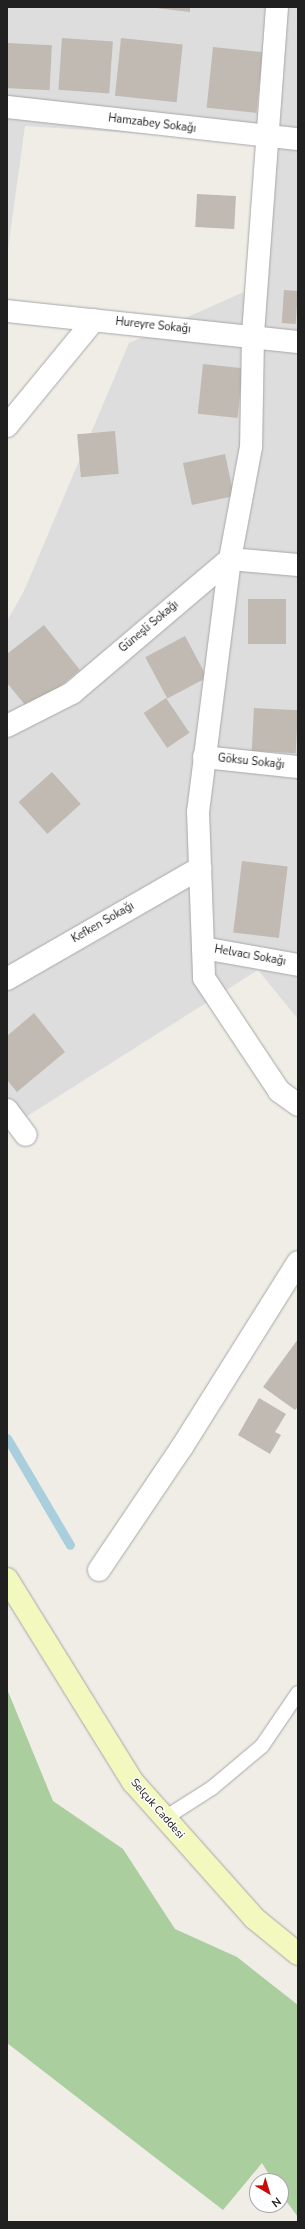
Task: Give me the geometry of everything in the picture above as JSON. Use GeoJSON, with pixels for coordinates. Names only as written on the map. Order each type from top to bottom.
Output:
{"type":"FeatureCollection","features":[{"type":"Feature","properties":{"kind":"street"},"geometry":{"type":"LineString","coordinates":[[277,7],[253,336],[251,447],[230,559],[198,812],[204,978],[279,1090],[298,1105]]}},
{"type":"Feature","properties":{"kind":"street","name":"Hamzabey Sokağı"},"geometry":{"type":"LineString","coordinates":[[7,107],[268,138],[298,139]]}},
{"type":"Feature","properties":{"kind":"street","name":"Hureyre Sokağı"},"geometry":{"type":"LineString","coordinates":[[7,311],[298,342]]}},
{"type":"Feature","properties":{"kind":"street"},"geometry":{"type":"LineString","coordinates":[[7,426],[94,320]]}},
{"type":"Feature","properties":{"kind":"street"},"geometry":{"type":"LineString","coordinates":[[230,559],[298,565]]}},
{"type":"Feature","properties":{"kind":"street","name":"Güneşli Sokağı"},"geometry":{"type":"LineString","coordinates":[[7,726],[72,693],[230,559]]}},
{"type":"Feature","properties":{"kind":"street","name":"Göksu Sokağı"},"geometry":{"type":"LineString","coordinates":[[204,757],[298,766]]}},
{"type":"Feature","properties":{"kind":"street","name":"Kefken Sokağı"},"geometry":{"type":"LineString","coordinates":[[7,979],[200,868]]}},
{"type":"Feature","properties":{"kind":"street","name":"Helvacı Sokağı"},"geometry":{"type":"LineString","coordinates":[[203,948],[298,965]]}},
{"type":"Feature","properties":{"kind":"street"},"geometry":{"type":"LineString","coordinates":[[7,1110],[26,1135]]}},
{"type":"Feature","properties":{"kind":"street"},"geometry":{"type":"LineString","coordinates":[[99,1570],[182,1447],[298,1262]]}},
{"type":"Feature","properties":{"kind":"street","name":"Selçuk Caddesi"},"geometry":{"type":"LineString","coordinates":[[7,1579],[133,1782],[254,1918],[298,1954]]}},
{"type":"Feature","properties":{"kind":"lane"},"geometry":{"type":"LineString","coordinates":[[165,1818],[212,1788],[262,1746],[298,1693]]}},
{"type":"Feature","properties":{"kind":"shaded area"},"geometry":{"type":"Polygon","coordinates":[[[7,7],[298,7],[298,1019],[258,970],[7,1129],[7,621],[24,591],[129,343],[246,291],[266,142],[25,126],[7,256],[7,7]]]}},
{"type":"Feature","properties":{"kind":"green space"},"geometry":{"type":"Polygon","coordinates":[[[7,1689],[53,1801],[123,1849],[175,1929],[237,1957],[298,2005],[298,2217],[289,2205],[289,2173],[268,2173],[262,2163],[254,2173],[249,2173],[249,2179],[223,2210],[7,2043],[7,1689]]]}},
{"type":"Feature","properties":{"kind":"building"},"geometry":{"type":"Polygon","coordinates":[[[147,7],[190,7],[190,12],[147,7]]]}},
{"type":"Feature","properties":{"kind":"building"},"geometry":{"type":"Polygon","coordinates":[[[62,38],[113,42],[109,93],[58,90],[62,38]]]}},
{"type":"Feature","properties":{"kind":"building"},"geometry":{"type":"Polygon","coordinates":[[[121,38],[183,44],[177,102],[115,96],[121,38]]]}},
{"type":"Feature","properties":{"kind":"building"},"geometry":{"type":"Polygon","coordinates":[[[8,43],[52,45],[50,90],[7,88],[8,43]]]}},
{"type":"Feature","properties":{"kind":"building"},"geometry":{"type":"Polygon","coordinates":[[[213,47],[263,52],[256,113],[207,108],[213,47]]]}},
{"type":"Feature","properties":{"kind":"building"},"geometry":{"type":"Polygon","coordinates":[[[197,194],[236,196],[234,229],[195,227],[197,194]]]}},
{"type":"Feature","properties":{"kind":"building"},"geometry":{"type":"Polygon","coordinates":[[[284,290],[298,291],[296,324],[282,323],[284,290]]]}},
{"type":"Feature","properties":{"kind":"building"},"geometry":{"type":"Polygon","coordinates":[[[203,364],[243,368],[238,418],[198,414],[203,364]]]}},
{"type":"Feature","properties":{"kind":"building"},"geometry":{"type":"Polygon","coordinates":[[[115,431],[119,474],[81,477],[77,434],[115,431]]]}},
{"type":"Feature","properties":{"kind":"building"},"geometry":{"type":"Polygon","coordinates":[[[225,454],[234,496],[192,505],[183,463],[225,454]]]}},
{"type":"Feature","properties":{"kind":"building"},"geometry":{"type":"Polygon","coordinates":[[[248,599],[286,599],[286,644],[248,644],[248,599]]]}},
{"type":"Feature","properties":{"kind":"building"},"geometry":{"type":"Polygon","coordinates":[[[44,625],[80,670],[30,711],[7,683],[7,654],[44,625]]]}},
{"type":"Feature","properties":{"kind":"building"},"geometry":{"type":"Polygon","coordinates":[[[185,636],[207,677],[167,699],[145,657],[185,636]]]}},
{"type":"Feature","properties":{"kind":"building"},"geometry":{"type":"Polygon","coordinates":[[[166,698],[189,733],[167,748],[144,713],[166,698]]]}},
{"type":"Feature","properties":{"kind":"building"},"geometry":{"type":"Polygon","coordinates":[[[254,708],[298,710],[296,753],[252,751],[254,708]]]}},
{"type":"Feature","properties":{"kind":"building"},"geometry":{"type":"Polygon","coordinates":[[[52,772],[81,804],[47,834],[19,802],[52,772]]]}},
{"type":"Feature","properties":{"kind":"building"},"geometry":{"type":"Polygon","coordinates":[[[242,861],[288,867],[279,938],[233,932],[242,861]]]}},
{"type":"Feature","properties":{"kind":"building"},"geometry":{"type":"Polygon","coordinates":[[[34,1013],[65,1052],[17,1092],[7,1080],[7,1036],[34,1013]]]}},
{"type":"Feature","properties":{"kind":"building"},"geometry":{"type":"Polygon","coordinates":[[[298,1339],[298,1407],[295,1410],[263,1387],[298,1339]]]}},
{"type":"Feature","properties":{"kind":"building"},"geometry":{"type":"Polygon","coordinates":[[[259,1398],[286,1414],[275,1432],[281,1435],[270,1454],[238,1435],[259,1398]]]}},
{"type":"Feature","properties":{"kind":"waterway"},"geometry":{"type":"LineString","coordinates":[[7,1438],[70,1545]]}}]}
